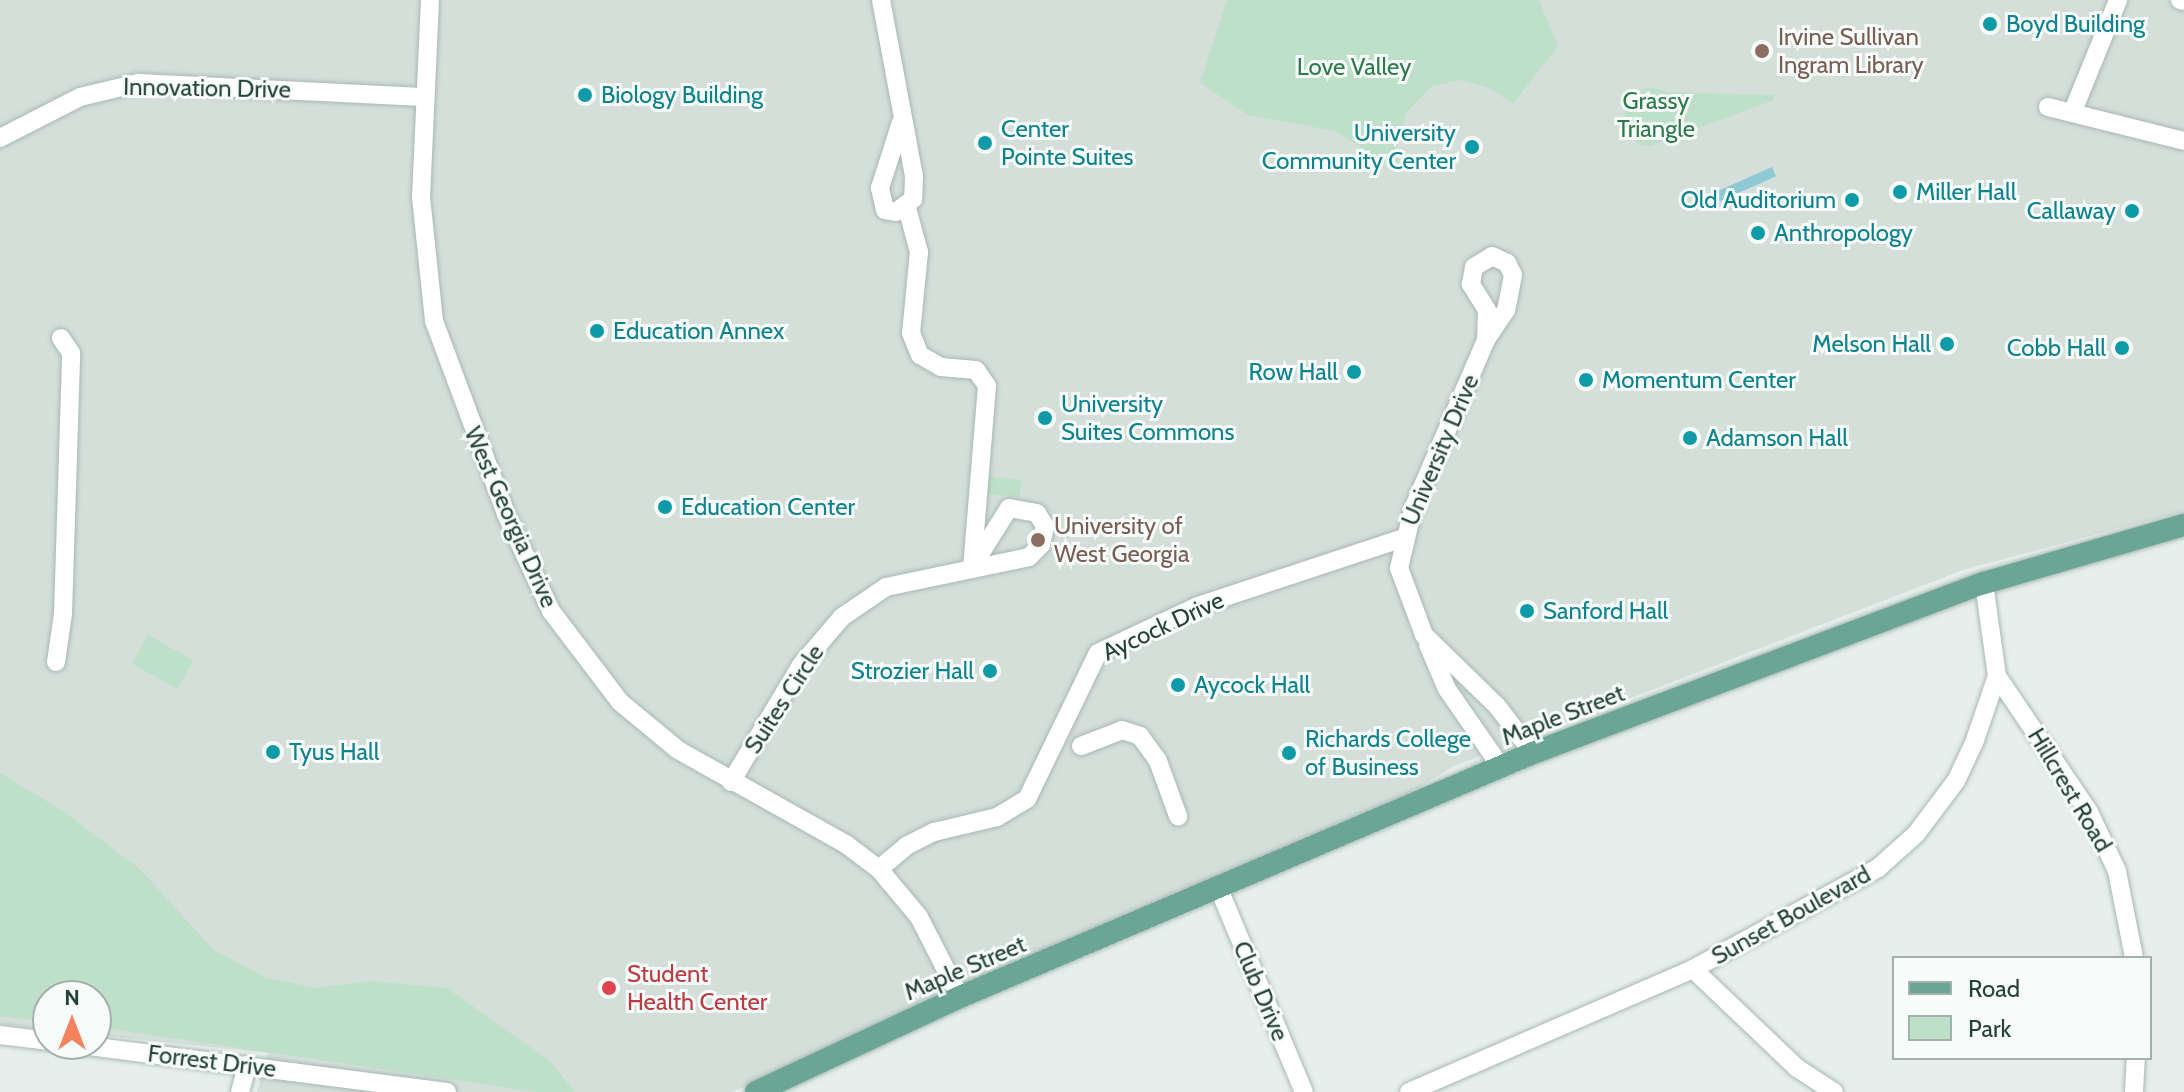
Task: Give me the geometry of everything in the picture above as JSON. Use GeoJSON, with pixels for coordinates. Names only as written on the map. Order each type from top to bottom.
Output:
{"type":"FeatureCollection","features":[{"type":"Feature","properties":{"kind":"main road","name":"Maple Street"},"geometry":{"type":"LineString","coordinates":[[756,1092],[960,997],[1533,753],[1984,583],[2184,525]]}},
{"type":"Feature","properties":{"kind":"street","name":"West Georgia Drive"},"geometry":{"type":"LineString","coordinates":[[430,0],[421,197],[434,321],[451,376],[518,541],[551,611],[620,702],[678,750],[847,845],[879,869],[919,917],[960,997]]}},
{"type":"Feature","properties":{"kind":"street"},"geometry":{"type":"LineString","coordinates":[[881,0],[901,122],[914,176],[913,199],[907,208],[896,212],[881,203],[881,176],[901,122]]}},
{"type":"Feature","properties":{"kind":"street"},"geometry":{"type":"LineString","coordinates":[[2073,111],[2118,0]]}},
{"type":"Feature","properties":{"kind":"street","name":"Innovation Drive"},"geometry":{"type":"LineString","coordinates":[[0,138],[80,97],[138,83],[424,97]]}},
{"type":"Feature","properties":{"kind":"street"},"geometry":{"type":"LineString","coordinates":[[2048,107],[2184,141]]}},
{"type":"Feature","properties":{"kind":"street","name":"Suites Circle"},"geometry":{"type":"LineString","coordinates":[[731,782],[801,665],[842,617],[886,587],[972,567],[987,386],[976,370],[941,367],[920,355],[911,333],[919,252],[907,208]]}},
{"type":"Feature","properties":{"kind":"street"},"geometry":{"type":"LineString","coordinates":[[56,662],[63,614],[71,353],[61,338]]}},
{"type":"Feature","properties":{"kind":"street","name":"University Drive"},"geometry":{"type":"LineString","coordinates":[[1486,340],[1404,538],[1399,568],[1424,635],[1497,706],[1533,753]]}},
{"type":"Feature","properties":{"kind":"street","name":"Aycock Drive"},"geometry":{"type":"LineString","coordinates":[[879,869],[906,846],[934,832],[997,817],[1027,799],[1098,653],[1198,606],[1404,538]]}},
{"type":"Feature","properties":{"kind":"street","name":"Sunset Boulevard"},"geometry":{"type":"LineString","coordinates":[[1409,1092],[1693,969],[1878,868],[1916,834],[1956,781],[1997,676],[1984,583]]}},
{"type":"Feature","properties":{"kind":"street"},"geometry":{"type":"LineString","coordinates":[[1424,635],[1447,689],[1501,767]]}},
{"type":"Feature","properties":{"kind":"street","name":"Hillcrest Road"},"geometry":{"type":"LineString","coordinates":[[1997,676],[2089,812],[2117,871],[2134,956]]}},
{"type":"Feature","properties":{"kind":"street"},"geometry":{"type":"LineString","coordinates":[[1081,746],[1122,730],[1140,736],[1158,761],[1178,816]]}},
{"type":"Feature","properties":{"kind":"street","name":"Club Drive"},"geometry":{"type":"LineString","coordinates":[[1219,889],[1304,1092]]}},
{"type":"Feature","properties":{"kind":"street"},"geometry":{"type":"LineString","coordinates":[[1693,969],[1797,1068],[1834,1092]]}},
{"type":"Feature","properties":{"kind":"street"},"geometry":{"type":"LineString","coordinates":[[0,1035],[32,1039]]}},
{"type":"Feature","properties":{"kind":"street","name":"Forrest Drive"},"geometry":{"type":"LineString","coordinates":[[112,1049],[447,1092]]}},
{"type":"Feature","properties":{"kind":"street"},"geometry":{"type":"LineString","coordinates":[[2134,1092],[2136,1060]]}},
{"type":"Feature","properties":{"kind":"street"},"geometry":{"type":"LineString","coordinates":[[240,1092],[247,1065]]}},
{"type":"Feature","properties":{"kind":"shaded area","name":"University of West Georgia"},"geometry":{"type":"Polygon","coordinates":[[[0,0],[2184,0],[2184,511],[1966,569],[1454,766],[1402,798],[732,1092],[257,1092],[268,1053],[112,1037],[112,980],[32,980],[32,1028],[0,1024],[0,0]]]}},
{"type":"Feature","properties":{"kind":"green space","name":"Love Valley"},"geometry":{"type":"Polygon","coordinates":[[[1227,0],[1539,0],[1558,46],[1513,104],[1489,88],[1460,80],[1432,86],[1406,113],[1397,148],[1401,172],[1335,131],[1248,115],[1200,83],[1227,0]]]}},
{"type":"Feature","properties":{"kind":"green space","name":"Grassy Triangle"},"geometry":{"type":"Polygon","coordinates":[[[1650,87],[1670,92],[1774,95],[1774,100],[1650,146],[1639,145],[1621,120],[1641,89],[1650,87]]]}},
{"type":"Feature","properties":{"kind":"green space"},"geometry":{"type":"Polygon","coordinates":[[[989,476],[1022,480],[1020,498],[987,494],[989,476]]]}},
{"type":"Feature","properties":{"kind":"green space"},"geometry":{"type":"Polygon","coordinates":[[[148,635],[193,660],[177,689],[132,664],[148,635]]]}},
{"type":"Feature","properties":{"kind":"green space"},"geometry":{"type":"Polygon","coordinates":[[[0,773],[63,811],[140,869],[213,949],[264,977],[316,988],[370,981],[447,988],[550,1061],[575,1092],[537,1092],[112,1029],[112,980],[32,980],[32,1020],[0,1016],[0,773]]]}},
{"type":"Feature","properties":{"kind":"water"},"geometry":{"type":"Polygon","coordinates":[[[1772,167],[1776,176],[1719,202],[1714,193],[1772,167]]]}},
{"type":"Feature","properties":{"kind":"place","name":"Boyd Building"},"geometry":{"type":"Point","coordinates":[1990,24]}},
{"type":"Feature","properties":{"kind":"place","name":"Irvine Sullivan Ingram Library"},"geometry":{"type":"Point","coordinates":[1762,51]}},
{"type":"Feature","properties":{"kind":"place","name":"Biology Building"},"geometry":{"type":"Point","coordinates":[585,95]}},
{"type":"Feature","properties":{"kind":"place","name":"Center Pointe Suites"},"geometry":{"type":"Point","coordinates":[985,143]}},
{"type":"Feature","properties":{"kind":"place","name":"University Community Center"},"geometry":{"type":"Point","coordinates":[1472,147]}},
{"type":"Feature","properties":{"kind":"place","name":"Miller Hall"},"geometry":{"type":"Point","coordinates":[1900,192]}},
{"type":"Feature","properties":{"kind":"place","name":"Old Auditorium"},"geometry":{"type":"Point","coordinates":[1852,200]}},
{"type":"Feature","properties":{"kind":"place","name":"Callaway"},"geometry":{"type":"Point","coordinates":[2132,211]}},
{"type":"Feature","properties":{"kind":"place","name":"Anthropology"},"geometry":{"type":"Point","coordinates":[1758,233]}},
{"type":"Feature","properties":{"kind":"place","name":"Education Annex"},"geometry":{"type":"Point","coordinates":[597,331]}},
{"type":"Feature","properties":{"kind":"place","name":"Melson Hall"},"geometry":{"type":"Point","coordinates":[1947,344]}},
{"type":"Feature","properties":{"kind":"place","name":"Cobb Hall"},"geometry":{"type":"Point","coordinates":[2122,348]}},
{"type":"Feature","properties":{"kind":"place","name":"Row Hall"},"geometry":{"type":"Point","coordinates":[1354,372]}},
{"type":"Feature","properties":{"kind":"place","name":"Momentum Center"},"geometry":{"type":"Point","coordinates":[1586,380]}},
{"type":"Feature","properties":{"kind":"place","name":"University Suites Commons"},"geometry":{"type":"Point","coordinates":[1045,418]}},
{"type":"Feature","properties":{"kind":"place","name":"Adamson Hall"},"geometry":{"type":"Point","coordinates":[1690,438]}},
{"type":"Feature","properties":{"kind":"place","name":"Education Center"},"geometry":{"type":"Point","coordinates":[665,507]}},
{"type":"Feature","properties":{"kind":"place","name":"University of West Georgia"},"geometry":{"type":"Point","coordinates":[1038,540]}},
{"type":"Feature","properties":{"kind":"place","name":"Sanford Hall"},"geometry":{"type":"Point","coordinates":[1527,611]}},
{"type":"Feature","properties":{"kind":"place","name":"Strozier Hall"},"geometry":{"type":"Point","coordinates":[990,671]}},
{"type":"Feature","properties":{"kind":"place","name":"Aycock Hall"},"geometry":{"type":"Point","coordinates":[1178,685]}},
{"type":"Feature","properties":{"kind":"place","name":"Tyus Hall"},"geometry":{"type":"Point","coordinates":[273,752]}},
{"type":"Feature","properties":{"kind":"place","name":"Richards College of Business"},"geometry":{"type":"Point","coordinates":[1289,753]}},
{"type":"Feature","properties":{"kind":"place","name":"Student Health Center"},"geometry":{"type":"Point","coordinates":[609,988]}}]}
